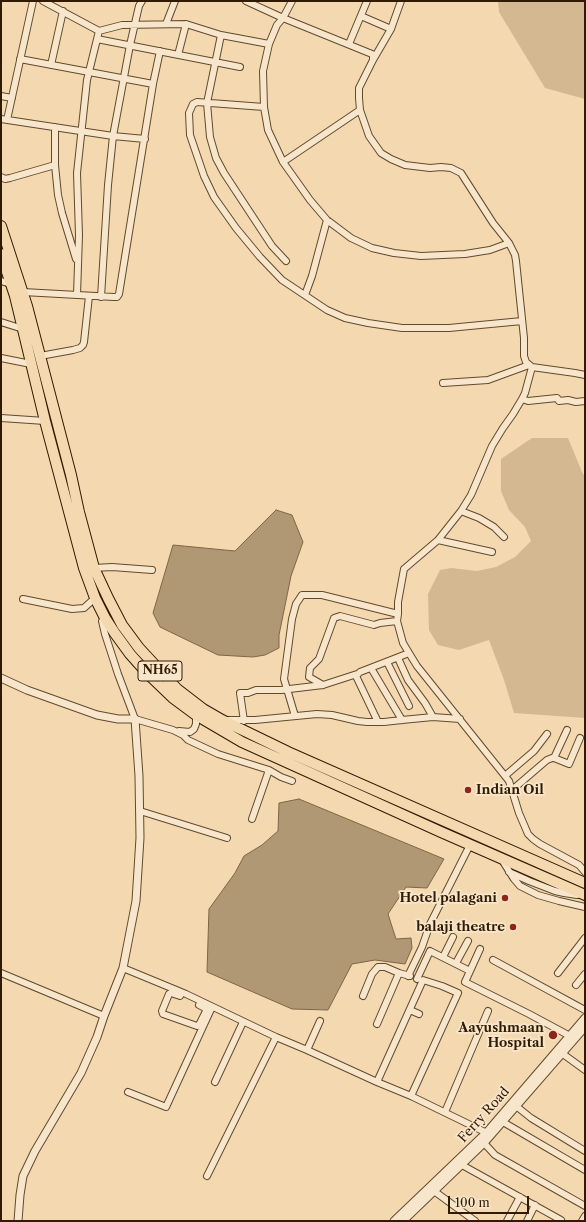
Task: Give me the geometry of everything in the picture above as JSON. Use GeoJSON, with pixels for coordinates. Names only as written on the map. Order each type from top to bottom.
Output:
{"type":"FeatureCollection","features":[{"type":"Feature","properties":{"kind":"highway","name":"NH65"},"geometry":{"type":"LineString","coordinates":[[1,226],[23,292],[94,568],[122,625],[139,648],[177,689],[203,709],[222,720],[288,752],[585,883]]}},
{"type":"Feature","properties":{"kind":"highway","name":"NH65"},"geometry":{"type":"LineString","coordinates":[[1,254],[12,284],[31,364],[84,568],[95,598],[105,618],[130,654],[147,673],[173,698],[196,715],[242,742],[585,895]]}},
{"type":"Feature","properties":{"kind":"street"},"geometry":{"type":"LineString","coordinates":[[33,1],[12,98],[4,119],[82,132],[144,139]]}},
{"type":"Feature","properties":{"kind":"street"},"geometry":{"type":"LineString","coordinates":[[43,1],[99,31],[122,25],[186,24],[221,35],[269,44]]}},
{"type":"Feature","properties":{"kind":"street"},"geometry":{"type":"LineString","coordinates":[[101,297],[108,186],[113,136],[130,45],[139,6],[142,1]]}},
{"type":"Feature","properties":{"kind":"street"},"geometry":{"type":"LineString","coordinates":[[166,24],[175,1]]}},
{"type":"Feature","properties":{"kind":"street"},"geometry":{"type":"LineString","coordinates":[[246,1],[283,18],[372,54],[374,56],[373,60]]}},
{"type":"Feature","properties":{"kind":"street"},"geometry":{"type":"LineString","coordinates":[[292,1],[283,18],[277,25],[269,44],[263,71],[264,107],[268,130],[283,162],[310,200],[327,220],[351,238],[372,248],[394,253],[421,256],[465,254],[490,250],[508,244]]}},
{"type":"Feature","properties":{"kind":"street"},"geometry":{"type":"LineString","coordinates":[[349,44],[367,1]]}},
{"type":"Feature","properties":{"kind":"street"},"geometry":{"type":"LineString","coordinates":[[401,1],[391,29],[359,88],[360,110],[369,136],[381,152],[391,159],[405,165],[430,168],[451,168],[461,173],[515,255],[524,338],[524,356],[526,362],[530,366]]}},
{"type":"Feature","properties":{"kind":"street"},"geometry":{"type":"LineString","coordinates":[[51,65],[63,11]]}},
{"type":"Feature","properties":{"kind":"street"},"geometry":{"type":"LineString","coordinates":[[361,16],[391,29]]}},
{"type":"Feature","properties":{"kind":"street"},"geometry":{"type":"LineString","coordinates":[[178,55],[186,24]]}},
{"type":"Feature","properties":{"kind":"street"},"geometry":{"type":"LineString","coordinates":[[77,295],[79,235],[77,173],[87,80],[99,31]]}},
{"type":"Feature","properties":{"kind":"street"},"geometry":{"type":"LineString","coordinates":[[221,35],[207,102],[210,138],[216,158],[224,173],[272,246],[286,261]]}},
{"type":"Feature","properties":{"kind":"street"},"geometry":{"type":"LineString","coordinates":[[97,39],[240,67]]}},
{"type":"Feature","properties":{"kind":"street"},"geometry":{"type":"LineString","coordinates":[[23,292],[101,297],[117,297],[119,294],[153,84],[160,51]]}},
{"type":"Feature","properties":{"kind":"street"},"geometry":{"type":"LineString","coordinates":[[20,59],[153,84]]}},
{"type":"Feature","properties":{"kind":"street"},"geometry":{"type":"LineString","coordinates":[[1,96],[12,98]]}},
{"type":"Feature","properties":{"kind":"street"},"geometry":{"type":"LineString","coordinates":[[264,107],[197,102],[193,104],[189,113],[190,135],[204,176],[214,197],[236,228],[260,257],[282,280],[327,310],[345,318],[368,323],[402,328],[449,328],[522,321]]}},
{"type":"Feature","properties":{"kind":"street"},"geometry":{"type":"LineString","coordinates":[[283,162],[360,110]]}},
{"type":"Feature","properties":{"kind":"street"},"geometry":{"type":"LineString","coordinates":[[55,127],[55,165],[60,205],[78,264]]}},
{"type":"Feature","properties":{"kind":"street"},"geometry":{"type":"LineString","coordinates":[[1,177],[5,179],[10,178],[55,165]]}},
{"type":"Feature","properties":{"kind":"street"},"geometry":{"type":"LineString","coordinates":[[305,296],[327,220]]}},
{"type":"Feature","properties":{"kind":"street"},"geometry":{"type":"LineString","coordinates":[[1,281],[12,284]]}},
{"type":"Feature","properties":{"kind":"street"},"geometry":{"type":"LineString","coordinates":[[40,356],[73,350],[80,348],[83,345],[89,296]]}},
{"type":"Feature","properties":{"kind":"street"},"geometry":{"type":"LineString","coordinates":[[1,322],[23,329]]}},
{"type":"Feature","properties":{"kind":"street"},"geometry":{"type":"LineString","coordinates":[[1,358],[31,364]]}},
{"type":"Feature","properties":{"kind":"street"},"geometry":{"type":"LineString","coordinates":[[530,366],[525,393],[492,446],[471,495],[461,511],[438,540],[404,569],[398,602],[397,621],[403,643],[417,666],[510,781],[519,813],[525,827],[533,839],[579,865],[585,872]]}},
{"type":"Feature","properties":{"kind":"street"},"geometry":{"type":"LineString","coordinates":[[443,383],[488,380],[530,366],[585,376]]}},
{"type":"Feature","properties":{"kind":"street"},"geometry":{"type":"LineString","coordinates":[[522,399],[528,401],[557,398],[559,401],[585,401]]}},
{"type":"Feature","properties":{"kind":"street"},"geometry":{"type":"LineString","coordinates":[[1,418],[46,421]]}},
{"type":"Feature","properties":{"kind":"street"},"geometry":{"type":"LineString","coordinates":[[461,511],[494,527],[504,537]]}},
{"type":"Feature","properties":{"kind":"street"},"geometry":{"type":"LineString","coordinates":[[438,540],[492,552]]}},
{"type":"Feature","properties":{"kind":"street"},"geometry":{"type":"LineString","coordinates":[[94,568],[112,567],[152,570]]}},
{"type":"Feature","properties":{"kind":"street"},"geometry":{"type":"LineString","coordinates":[[295,716],[284,679],[292,619],[296,604],[302,595],[322,595],[398,614]]}},
{"type":"Feature","properties":{"kind":"street"},"geometry":{"type":"LineString","coordinates":[[23,599],[72,609],[84,608],[95,598]]}},
{"type":"Feature","properties":{"kind":"street"},"geometry":{"type":"LineString","coordinates":[[323,685],[310,676],[310,668],[319,659],[334,618],[340,616],[374,625],[397,621]]}},
{"type":"Feature","properties":{"kind":"street"},"geometry":{"type":"LineString","coordinates":[[18,1221],[23,1176],[35,1151],[81,1073],[97,1037],[123,968],[136,901],[140,811],[135,719],[105,634],[102,621],[105,618]]}},
{"type":"Feature","properties":{"kind":"street"},"geometry":{"type":"LineString","coordinates":[[244,721],[240,693],[248,693],[256,690],[282,690],[323,685],[357,674],[409,653]]}},
{"type":"Feature","properties":{"kind":"street"},"geometry":{"type":"LineString","coordinates":[[398,658],[408,680],[425,703],[432,717]]}},
{"type":"Feature","properties":{"kind":"street"},"geometry":{"type":"LineString","coordinates":[[388,662],[409,706]]}},
{"type":"Feature","properties":{"kind":"street"},"geometry":{"type":"LineString","coordinates":[[371,668],[402,720]]}},
{"type":"Feature","properties":{"kind":"street"},"geometry":{"type":"LineString","coordinates":[[357,674],[356,679],[363,689],[378,722]]}},
{"type":"Feature","properties":{"kind":"street"},"geometry":{"type":"LineString","coordinates":[[1,678],[27,690],[97,715],[118,719],[135,719],[183,732],[190,732],[194,729],[196,724],[196,715]]}},
{"type":"Feature","properties":{"kind":"street"},"geometry":{"type":"LineString","coordinates":[[222,720],[244,721],[318,714],[344,717],[358,721],[378,722],[432,717],[460,719]]}},
{"type":"Feature","properties":{"kind":"street"},"geometry":{"type":"LineString","coordinates":[[173,730],[183,735],[188,740],[218,754],[268,770],[280,777],[292,781]]}},
{"type":"Feature","properties":{"kind":"street"},"geometry":{"type":"LineString","coordinates":[[554,758],[567,730]]}},
{"type":"Feature","properties":{"kind":"street"},"geometry":{"type":"LineString","coordinates":[[506,775],[534,751],[547,734]]}},
{"type":"Feature","properties":{"kind":"street"},"geometry":{"type":"LineString","coordinates":[[512,790],[547,760],[554,758],[569,764],[580,738]]}},
{"type":"Feature","properties":{"kind":"street"},"geometry":{"type":"LineString","coordinates":[[252,819],[268,770]]}},
{"type":"Feature","properties":{"kind":"street"},"geometry":{"type":"LineString","coordinates":[[140,811],[227,838]]}},
{"type":"Feature","properties":{"kind":"street"},"geometry":{"type":"LineString","coordinates":[[408,976],[422,947],[430,924],[470,845]]}},
{"type":"Feature","properties":{"kind":"street"},"geometry":{"type":"LineString","coordinates":[[502,859],[520,886],[534,893],[585,907]]}},
{"type":"Feature","properties":{"kind":"street"},"geometry":{"type":"LineString","coordinates":[[510,872],[559,892],[585,895]]}},
{"type":"Feature","properties":{"kind":"street"},"geometry":{"type":"LineString","coordinates":[[443,957],[453,937]]}},
{"type":"Feature","properties":{"kind":"street"},"geometry":{"type":"LineString","coordinates":[[558,973],[585,938]]}},
{"type":"Feature","properties":{"kind":"street"},"geometry":{"type":"LineString","coordinates":[[456,963],[468,941]]}},
{"type":"Feature","properties":{"kind":"street"},"geometry":{"type":"LineString","coordinates":[[480,949],[465,982],[572,1038]]}},
{"type":"Feature","properties":{"kind":"street"},"geometry":{"type":"LineString","coordinates":[[377,1082],[410,1010],[430,951],[470,970]]}},
{"type":"Feature","properties":{"kind":"street"},"geometry":{"type":"LineString","coordinates":[[493,960],[585,1010]]}},
{"type":"Feature","properties":{"kind":"street"},"geometry":{"type":"LineString","coordinates":[[363,996],[372,974],[378,967],[385,967],[398,973],[442,986],[458,993],[411,1096]]}},
{"type":"Feature","properties":{"kind":"street"},"geometry":{"type":"LineString","coordinates":[[123,968],[180,994],[205,1010]]}},
{"type":"Feature","properties":{"kind":"street"},"geometry":{"type":"LineString","coordinates":[[1,973],[104,1016]]}},
{"type":"Feature","properties":{"kind":"street"},"geometry":{"type":"LineString","coordinates":[[377,1024],[398,973]]}},
{"type":"Feature","properties":{"kind":"street"},"geometry":{"type":"LineString","coordinates":[[576,985],[585,974]]}},
{"type":"Feature","properties":{"kind":"street"},"geometry":{"type":"LineString","coordinates":[[180,994],[169,994],[162,1011],[163,1014],[199,1026],[205,1010],[212,1007]]}},
{"type":"Feature","properties":{"kind":"street"},"geometry":{"type":"LineString","coordinates":[[128,1092],[166,1107],[205,1010],[212,1007],[276,1037],[411,1096],[489,1133]]}},
{"type":"Feature","properties":{"kind":"street"},"geometry":{"type":"LineString","coordinates":[[410,1010],[420,1014]]}},
{"type":"Feature","properties":{"kind":"street"},"geometry":{"type":"LineString","coordinates":[[445,1112],[488,1012]]}},
{"type":"Feature","properties":{"kind":"street","name":"Ferry Road"},"geometry":{"type":"LineString","coordinates":[[394,1221],[489,1133],[503,1122],[516,1103],[563,1054],[585,1018]]}},
{"type":"Feature","properties":{"kind":"street"},"geometry":{"type":"LineString","coordinates":[[307,1050],[320,1021]]}},
{"type":"Feature","properties":{"kind":"street"},"geometry":{"type":"LineString","coordinates":[[215,1082],[243,1022]]}},
{"type":"Feature","properties":{"kind":"street","name":"Ferry Road"},"geometry":{"type":"LineString","coordinates":[[406,1220],[484,1143],[489,1133],[572,1038],[585,1027]]}},
{"type":"Feature","properties":{"kind":"street"},"geometry":{"type":"LineString","coordinates":[[207,1176],[276,1037]]}},
{"type":"Feature","properties":{"kind":"street"},"geometry":{"type":"LineString","coordinates":[[563,1054],[585,1070]]}},
{"type":"Feature","properties":{"kind":"street"},"geometry":{"type":"LineString","coordinates":[[516,1103],[531,1118],[585,1152]]}},
{"type":"Feature","properties":{"kind":"street"},"geometry":{"type":"LineString","coordinates":[[503,1122],[585,1170]]}},
{"type":"Feature","properties":{"kind":"street"},"geometry":{"type":"LineString","coordinates":[[484,1143],[495,1155],[585,1206]]}},
{"type":"Feature","properties":{"kind":"street"},"geometry":{"type":"LineString","coordinates":[[462,1165],[561,1220]]}},
{"type":"Feature","properties":{"kind":"street"},"geometry":{"type":"LineString","coordinates":[[434,1191],[475,1221]]}},
{"type":"Feature","properties":{"kind":"street"},"geometry":{"type":"LineString","coordinates":[[507,1221],[520,1197]]}},
{"type":"Feature","properties":{"kind":"street"},"geometry":{"type":"LineString","coordinates":[[527,1221],[536,1205]]}},
{"type":"Feature","properties":{"kind":"street"},"geometry":{"type":"LineString","coordinates":[[582,1221],[585,1216]]}},
{"type":"Feature","properties":{"kind":"shaded area"},"geometry":{"type":"Polygon","coordinates":[[[498,1],[585,1],[585,99],[545,88],[499,12],[498,1]]]}},
{"type":"Feature","properties":{"kind":"shaded area"},"geometry":{"type":"Polygon","coordinates":[[[532,438],[568,438],[585,477],[585,718],[514,713],[504,680],[489,640],[459,650],[438,645],[429,630],[428,594],[440,570],[451,568],[477,571],[496,567],[515,557],[531,541],[525,527],[509,510],[501,491],[501,459],[532,438]]]}},
{"type":"Feature","properties":{"kind":"shaded area"},"geometry":{"type":"Polygon","coordinates":[[[276,510],[292,515],[303,542],[291,576],[279,635],[279,648],[265,655],[253,657],[218,655],[160,627],[153,613],[173,545],[235,551],[276,510]]]}},
{"type":"Feature","properties":{"kind":"shaded area"},"geometry":{"type":"Polygon","coordinates":[[[299,799],[444,859],[427,888],[406,887],[388,914],[396,939],[411,938],[412,948],[405,964],[375,960],[352,964],[328,1010],[292,1009],[207,972],[209,909],[235,873],[244,856],[262,845],[278,831],[279,803],[299,799]]]}},
{"type":"Feature","properties":{"kind":"place","name":"Indian Oil"},"geometry":{"type":"Point","coordinates":[468,790]}},
{"type":"Feature","properties":{"kind":"place","name":"Hotel palagani"},"geometry":{"type":"Point","coordinates":[505,898]}},
{"type":"Feature","properties":{"kind":"place","name":"balaji theatre"},"geometry":{"type":"Point","coordinates":[513,927]}},
{"type":"Feature","properties":{"kind":"place","name":"Aayushmaan Hospital"},"geometry":{"type":"Point","coordinates":[553,1035]}}]}
